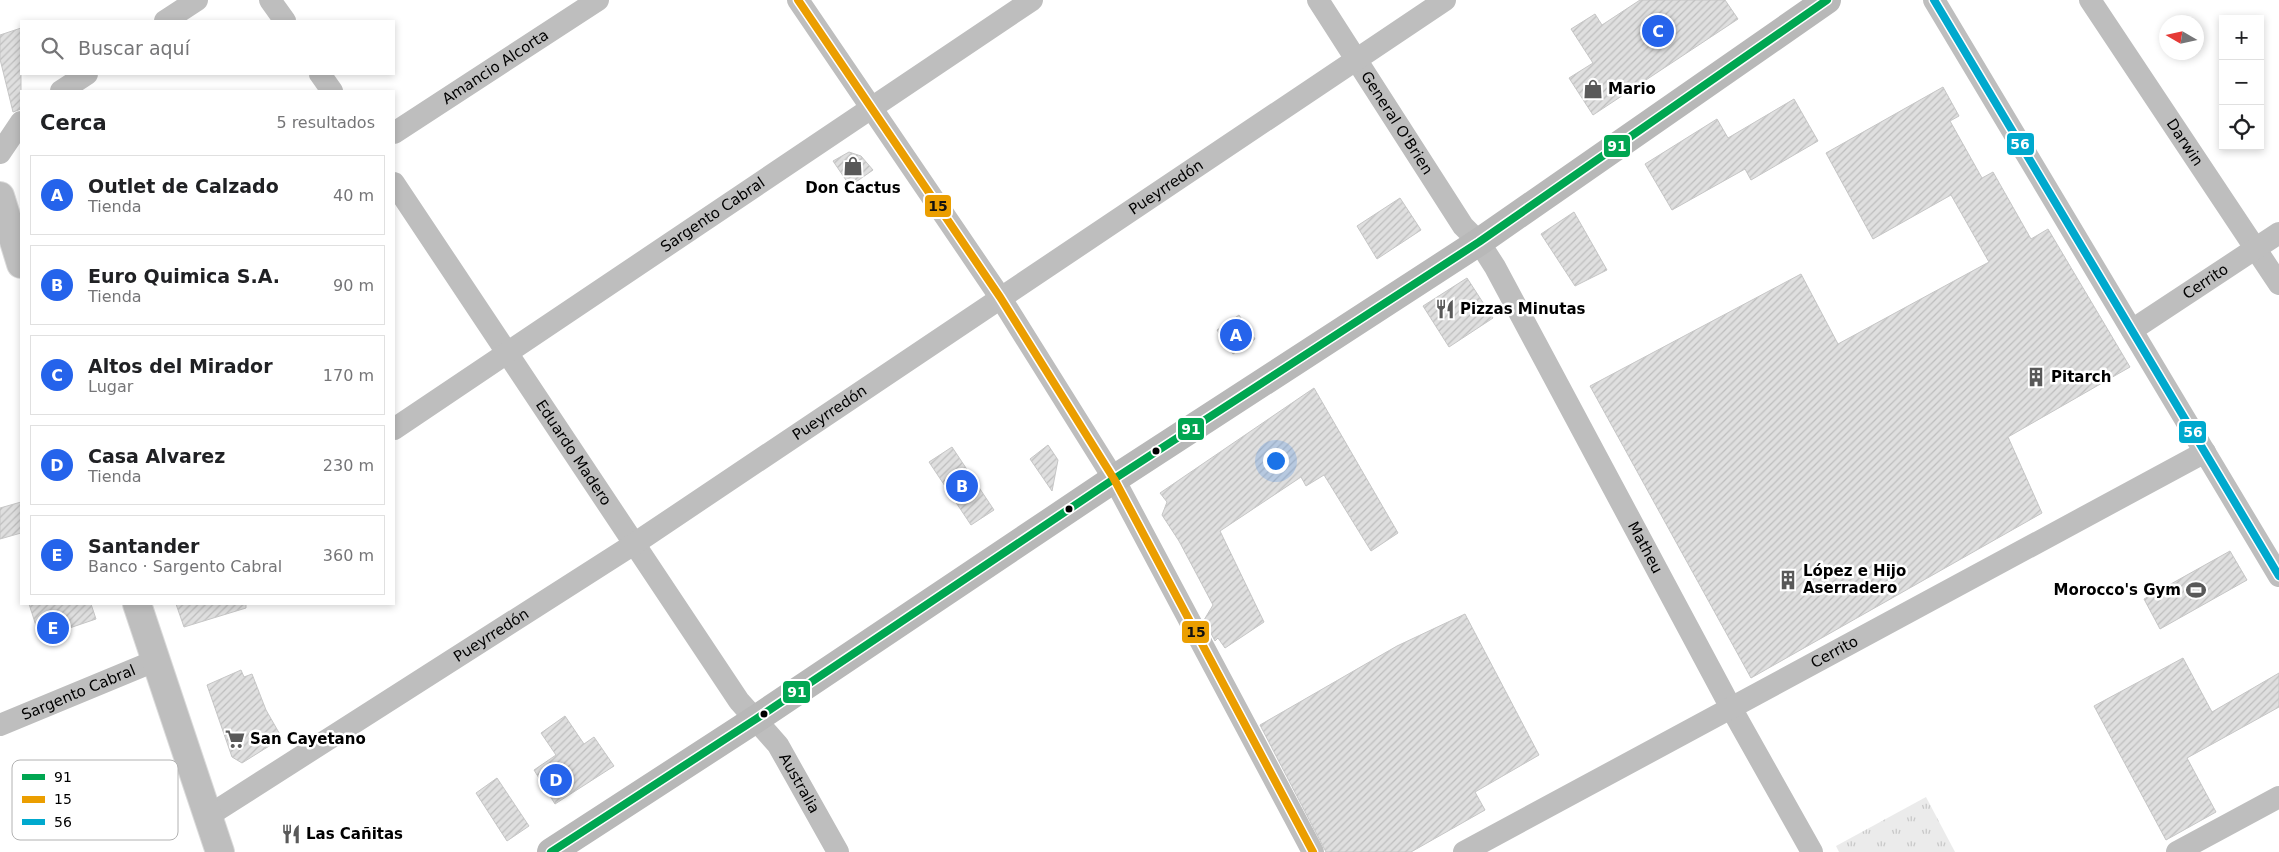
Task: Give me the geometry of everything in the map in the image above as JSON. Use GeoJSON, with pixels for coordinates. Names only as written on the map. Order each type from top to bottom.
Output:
{"type":"FeatureCollection","features":[{"type":"Feature","properties":{"kind":"highway"},"geometry":{"type":"LineString","coordinates":[[0,196],[20,261]]}},
{"type":"Feature","properties":{"kind":"highway"},"geometry":{"type":"LineString","coordinates":[[137,605],[220,852]]}},
{"type":"Feature","properties":{"kind":"main road"},"geometry":{"type":"LineString","coordinates":[[551,852],[756,719],[1114,479],[1479,242],[1827,0]]}},
{"type":"Feature","properties":{"kind":"street"},"geometry":{"type":"LineString","coordinates":[[167,20],[197,0]]}},
{"type":"Feature","properties":{"kind":"street"},"geometry":{"type":"LineString","coordinates":[[270,0],[284,20]]}},
{"type":"Feature","properties":{"kind":"street","name":"Amancio Alcorta"},"geometry":{"type":"LineString","coordinates":[[395,132],[598,0]]}},
{"type":"Feature","properties":{"kind":"street"},"geometry":{"type":"LineString","coordinates":[[798,0],[1000,297],[1114,479],[1313,852]]}},
{"type":"Feature","properties":{"kind":"street","name":"Sargento Cabral"},"geometry":{"type":"LineString","coordinates":[[395,429],[871,106],[1032,0]]}},
{"type":"Feature","properties":{"kind":"street","name":"General O'Brien"},"geometry":{"type":"LineString","coordinates":[[1318,0],[1463,226],[1479,242]]}},
{"type":"Feature","properties":{"kind":"street","name":"Pueyrredón"},"geometry":{"type":"LineString","coordinates":[[208,816],[634,544],[1445,0]]}},
{"type":"Feature","properties":{"kind":"street"},"geometry":{"type":"LineString","coordinates":[[1934,0],[2279,576]]}},
{"type":"Feature","properties":{"kind":"street","name":"Darwin"},"geometry":{"type":"LineString","coordinates":[[2090,0],[2279,284]]}},
{"type":"Feature","properties":{"kind":"street"},"geometry":{"type":"LineString","coordinates":[[63,90],[85,75]]}},
{"type":"Feature","properties":{"kind":"street"},"geometry":{"type":"LineString","coordinates":[[321,75],[331,90]]}},
{"type":"Feature","properties":{"kind":"street"},"geometry":{"type":"LineString","coordinates":[[0,154],[20,124]]}},
{"type":"Feature","properties":{"kind":"street","name":"Eduardo Madero"},"geometry":{"type":"LineString","coordinates":[[395,184],[739,701],[756,719]]}},
{"type":"Feature","properties":{"kind":"street","name":"Cerrito"},"geometry":{"type":"LineString","coordinates":[[2132,330],[2279,233]]}},
{"type":"Feature","properties":{"kind":"street","name":"Matheu"},"geometry":{"type":"LineString","coordinates":[[1479,242],[1495,267],[1730,706],[1812,852]]}},
{"type":"Feature","properties":{"kind":"street","name":"Cerrito"},"geometry":{"type":"LineString","coordinates":[[1464,852],[1730,706],[2204,452]]}},
{"type":"Feature","properties":{"kind":"street","name":"Sargento Cabral"},"geometry":{"type":"LineString","coordinates":[[0,725],[157,660]]}},
{"type":"Feature","properties":{"kind":"street","name":"Australia"},"geometry":{"type":"LineString","coordinates":[[756,719],[778,745],[838,852]]}},
{"type":"Feature","properties":{"kind":"street"},"geometry":{"type":"LineString","coordinates":[[2177,852],[2279,797]]}},
{"type":"Feature","properties":{"kind":"green space"},"geometry":{"type":"Polygon","coordinates":[[[1926,797],[1955,852],[1839,852],[1836,846],[1926,797]]]}},
{"type":"Feature","properties":{"kind":"building"},"geometry":{"type":"Polygon","coordinates":[[[1640,0],[1725,0],[1738,19],[1593,115],[1569,78],[1593,63],[1571,29],[1595,14],[1602,25],[1640,0]]]}},
{"type":"Feature","properties":{"kind":"building"},"geometry":{"type":"Polygon","coordinates":[[[20,28],[20,109],[13,112],[0,59],[0,35],[20,28]]]}},
{"type":"Feature","properties":{"kind":"building"},"geometry":{"type":"Polygon","coordinates":[[[1943,87],[1959,116],[1950,121],[1982,178],[1993,172],[2031,239],[2048,229],[2130,367],[2008,437],[2042,513],[1751,678],[1590,386],[1801,274],[1838,344],[1989,262],[1951,195],[1873,239],[1826,153],[1943,87]]]}},
{"type":"Feature","properties":{"kind":"building"},"geometry":{"type":"Polygon","coordinates":[[[1794,99],[1818,141],[1751,180],[1745,169],[1672,210],[1645,164],[1717,119],[1728,138],[1794,99]]]}},
{"type":"Feature","properties":{"kind":"building","name":"Don Cactus"},"geometry":{"type":"Polygon","coordinates":[[[849,152],[861,156],[873,170],[850,186],[833,161],[849,152]]]}},
{"type":"Feature","properties":{"kind":"building"},"geometry":{"type":"Polygon","coordinates":[[[1400,198],[1421,230],[1377,259],[1357,226],[1400,198]]]}},
{"type":"Feature","properties":{"kind":"building"},"geometry":{"type":"Polygon","coordinates":[[[1574,212],[1607,270],[1575,286],[1541,234],[1574,212]]]}},
{"type":"Feature","properties":{"kind":"building"},"geometry":{"type":"Polygon","coordinates":[[[1467,278],[1493,318],[1449,347],[1423,306],[1467,278]]]}},
{"type":"Feature","properties":{"kind":"building"},"geometry":{"type":"Polygon","coordinates":[[[1239,315],[1255,339],[1233,354],[1217,330],[1239,315]]]}},
{"type":"Feature","properties":{"kind":"building"},"geometry":{"type":"Polygon","coordinates":[[[1314,388],[1398,533],[1371,551],[1324,475],[1306,486],[1301,477],[1220,531],[1264,622],[1225,648],[1218,638],[1215,641],[1204,620],[1213,605],[1179,541],[1162,515],[1167,502],[1160,493],[1314,388]]]}},
{"type":"Feature","properties":{"kind":"building"},"geometry":{"type":"Polygon","coordinates":[[[1048,445],[1058,460],[1052,491],[1030,459],[1048,445]]]}},
{"type":"Feature","properties":{"kind":"building"},"geometry":{"type":"Polygon","coordinates":[[[952,447],[994,510],[971,525],[929,462],[952,447]]]}},
{"type":"Feature","properties":{"kind":"building"},"geometry":{"type":"Polygon","coordinates":[[[20,502],[20,533],[0,539],[0,508],[20,502]]]}},
{"type":"Feature","properties":{"kind":"building","name":"Morocco's Gym"},"geometry":{"type":"Polygon","coordinates":[[[2230,551],[2247,580],[2160,629],[2144,599],[2230,551]]]}},
{"type":"Feature","properties":{"kind":"building"},"geometry":{"type":"Polygon","coordinates":[[[29,605],[91,605],[96,619],[40,638],[29,605]]]}},
{"type":"Feature","properties":{"kind":"building"},"geometry":{"type":"Polygon","coordinates":[[[176,605],[246,605],[246,608],[184,627],[176,605]]]}},
{"type":"Feature","properties":{"kind":"building"},"geometry":{"type":"Polygon","coordinates":[[[1465,614],[1539,755],[1475,792],[1485,810],[1411,852],[1326,852],[1260,725],[1397,646],[1465,614]]]}},
{"type":"Feature","properties":{"kind":"building"},"geometry":{"type":"Polygon","coordinates":[[[2183,658],[2212,712],[2279,673],[2279,707],[2187,758],[2216,812],[2166,840],[2094,706],[2183,658]]]}},
{"type":"Feature","properties":{"kind":"building"},"geometry":{"type":"Polygon","coordinates":[[[241,670],[244,677],[252,674],[266,710],[282,738],[242,763],[232,757],[207,685],[241,670]]]}},
{"type":"Feature","properties":{"kind":"building"},"geometry":{"type":"Polygon","coordinates":[[[565,716],[584,744],[594,737],[614,766],[555,804],[534,770],[556,755],[541,733],[565,716]]]}},
{"type":"Feature","properties":{"kind":"building"},"geometry":{"type":"Polygon","coordinates":[[[497,778],[529,826],[507,841],[476,793],[497,778]]]}},
{"type":"Feature","properties":{"kind":"transit line","name":"15"},"geometry":{"type":"LineString","coordinates":[[798,0],[1000,297],[1114,479],[1313,852]]}},
{"type":"Feature","properties":{"kind":"transit line","name":"91"},"geometry":{"type":"LineString","coordinates":[[551,852],[756,719],[1114,479],[1479,242],[1827,0]]}},
{"type":"Feature","properties":{"kind":"transit line","name":"56"},"geometry":{"type":"LineString","coordinates":[[1934,0],[2279,576]]}},
{"type":"Feature","properties":{"kind":"place","name":"Altos del Mirador"},"geometry":{"type":"Point","coordinates":[1658,31]}},
{"type":"Feature","properties":{"kind":"place","name":"Mario"},"geometry":{"type":"Point","coordinates":[1593,89]}},
{"type":"Feature","properties":{"kind":"place","name":"Don Cactus"},"geometry":{"type":"Point","coordinates":[853,166]}},
{"type":"Feature","properties":{"kind":"place","name":"Pizzas Minutas"},"geometry":{"type":"Point","coordinates":[1445,309]}},
{"type":"Feature","properties":{"kind":"place","name":"Outlet de Calzado"},"geometry":{"type":"Point","coordinates":[1236,335]}},
{"type":"Feature","properties":{"kind":"place","name":"Pitarch"},"geometry":{"type":"Point","coordinates":[2036,377]}},
{"type":"Feature","properties":{"kind":"place","name":"Euro Quimica S.A."},"geometry":{"type":"Point","coordinates":[962,486]}},
{"type":"Feature","properties":{"kind":"place","name":"López e Hijo Aserradero"},"geometry":{"type":"Point","coordinates":[1788,580]}},
{"type":"Feature","properties":{"kind":"place","name":"Morocco's Gym"},"geometry":{"type":"Point","coordinates":[2196,590]}},
{"type":"Feature","properties":{"kind":"place","name":"Santander"},"geometry":{"type":"Point","coordinates":[53,628]}},
{"type":"Feature","properties":{"kind":"place","name":"San Cayetano"},"geometry":{"type":"Point","coordinates":[235,739]}},
{"type":"Feature","properties":{"kind":"place","name":"Casa Alvarez"},"geometry":{"type":"Point","coordinates":[556,780]}},
{"type":"Feature","properties":{"kind":"place","name":"Las Cañitas"},"geometry":{"type":"Point","coordinates":[291,834]}}]}
